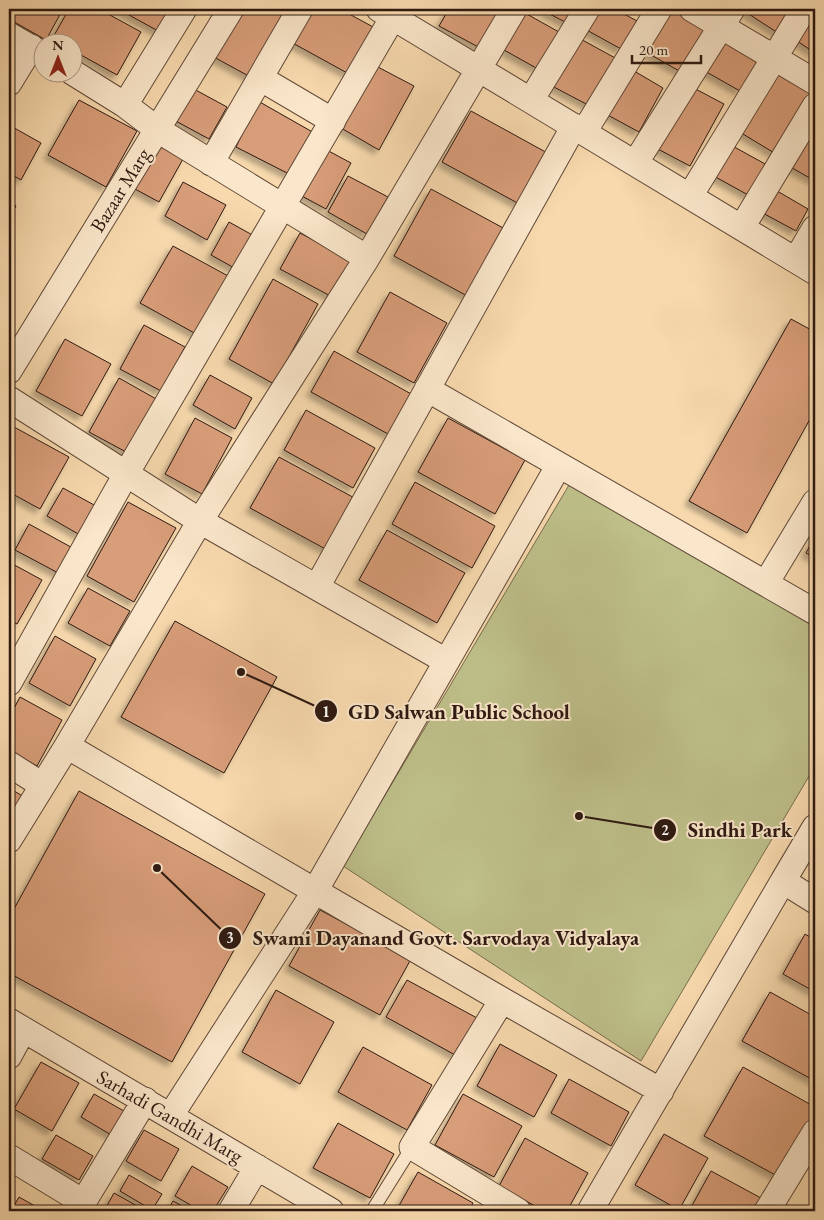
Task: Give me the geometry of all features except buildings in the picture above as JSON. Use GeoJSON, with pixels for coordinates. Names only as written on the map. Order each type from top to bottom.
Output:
{"type":"FeatureCollection","features":[{"type":"Feature","properties":{"kind":"street"},"geometry":{"type":"LineString","coordinates":[[125,105],[184,9]]}},
{"type":"Feature","properties":{"kind":"street","name":"Bazaar Marg"},"geometry":{"type":"LineString","coordinates":[[9,372],[232,9]]}},
{"type":"Feature","properties":{"kind":"street"},"geometry":{"type":"LineString","coordinates":[[211,163],[300,9]]}},
{"type":"Feature","properties":{"kind":"street"},"geometry":{"type":"LineString","coordinates":[[9,840],[200,521],[367,258],[514,9]]}},
{"type":"Feature","properties":{"kind":"street"},"geometry":{"type":"LineString","coordinates":[[531,100],[587,9]]}},
{"type":"Feature","properties":{"kind":"street"},"geometry":{"type":"LineString","coordinates":[[317,587],[427,389],[579,129],[659,9]]}},
{"type":"Feature","properties":{"kind":"street"},"geometry":{"type":"LineString","coordinates":[[692,9],[727,18],[774,58],[815,82]]}},
{"type":"Feature","properties":{"kind":"street"},"geometry":{"type":"LineString","coordinates":[[690,196],[804,9]]}},
{"type":"Feature","properties":{"kind":"street"},"geometry":{"type":"LineString","coordinates":[[9,683],[126,474],[333,121],[386,13],[478,70],[636,162],[805,266],[815,228]]}},
{"type":"Feature","properties":{"kind":"street"},"geometry":{"type":"LineString","coordinates":[[636,162],[727,18]]}},
{"type":"Feature","properties":{"kind":"street"},"geometry":{"type":"LineString","coordinates":[[9,35],[32,48]]}},
{"type":"Feature","properties":{"kind":"street"},"geometry":{"type":"LineString","coordinates":[[9,83],[32,57]]}},
{"type":"Feature","properties":{"kind":"street"},"geometry":{"type":"LineString","coordinates":[[82,78],[125,105],[158,130],[367,258]]}},
{"type":"Feature","properties":{"kind":"street"},"geometry":{"type":"LineString","coordinates":[[260,78],[333,121]]}},
{"type":"Feature","properties":{"kind":"street"},"geometry":{"type":"LineString","coordinates":[[742,227],[815,106]]}},
{"type":"Feature","properties":{"kind":"street"},"geometry":{"type":"LineString","coordinates":[[427,389],[815,612]]}},
{"type":"Feature","properties":{"kind":"street"},"geometry":{"type":"LineString","coordinates":[[9,399],[200,521],[446,661]]}},
{"type":"Feature","properties":{"kind":"street"},"geometry":{"type":"LineString","coordinates":[[171,1116],[315,890],[559,465]]}},
{"type":"Feature","properties":{"kind":"street"},"geometry":{"type":"LineString","coordinates":[[766,583],[815,502]]}},
{"type":"Feature","properties":{"kind":"street"},"geometry":{"type":"LineString","coordinates":[[67,746],[502,1000],[661,1090]]}},
{"type":"Feature","properties":{"kind":"street"},"geometry":{"type":"LineString","coordinates":[[9,764],[42,785]]}},
{"type":"Feature","properties":{"kind":"street"},"geometry":{"type":"LineString","coordinates":[[590,1211],[815,828]]}},
{"type":"Feature","properties":{"kind":"street"},"geometry":{"type":"LineString","coordinates":[[783,881],[815,901]]}},
{"type":"Feature","properties":{"kind":"street"},"geometry":{"type":"LineString","coordinates":[[502,1000],[412,1147],[518,1211]]}},
{"type":"Feature","properties":{"kind":"street"},"geometry":{"type":"LineString","coordinates":[[9,1056],[16,1026]]}},
{"type":"Feature","properties":{"kind":"street","name":"Sarhadi Gandhi Marg"},"geometry":{"type":"LineString","coordinates":[[16,1026],[145,1100],[331,1211]]}},
{"type":"Feature","properties":{"kind":"street"},"geometry":{"type":"LineString","coordinates":[[9,1157],[81,1207],[145,1100]]}},
{"type":"Feature","properties":{"kind":"street"},"geometry":{"type":"LineString","coordinates":[[767,1211],[815,1132]]}},
{"type":"Feature","properties":{"kind":"street"},"geometry":{"type":"LineString","coordinates":[[231,1211],[257,1167]]}},
{"type":"Feature","properties":{"kind":"lane"},"geometry":{"type":"LineString","coordinates":[[372,1211],[412,1147]]}},
{"type":"Feature","properties":{"kind":"green space"},"geometry":{"type":"Polygon","coordinates":[[[575,475],[815,625],[815,766],[641,1061],[343,866],[575,475]]]}},
{"type":"Feature","properties":{"kind":"place","name":"GD Salwan Public School"},"geometry":{"type":"Point","coordinates":[241,672]}},
{"type":"Feature","properties":{"kind":"place","name":"Sindhi Park"},"geometry":{"type":"Point","coordinates":[579,816]}},
{"type":"Feature","properties":{"kind":"place","name":"Swami Dayanand Govt. Sarvodaya Vidyalaya"},"geometry":{"type":"Point","coordinates":[157,868]}}]}
